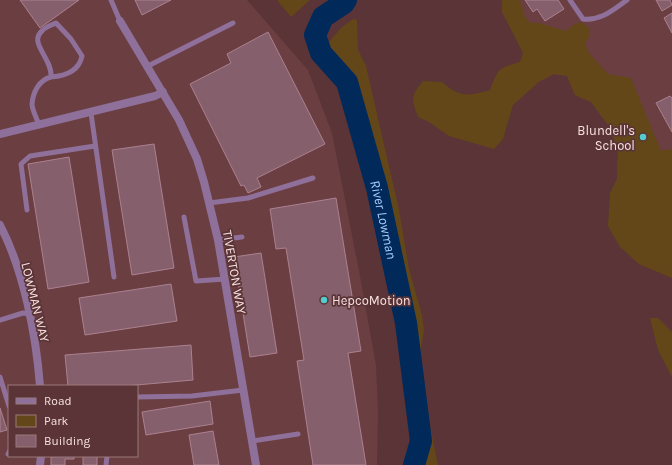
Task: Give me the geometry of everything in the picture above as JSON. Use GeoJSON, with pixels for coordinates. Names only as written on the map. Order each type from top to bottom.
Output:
{"type":"FeatureCollection","features":[{"type":"Feature","properties":{"kind":"street","name":"TIVERTON WAY"},"geometry":{"type":"LineString","coordinates":[[120,21],[163,92],[197,159],[218,240],[256,465]]}},
{"type":"Feature","properties":{"kind":"street"},"geometry":{"type":"LineString","coordinates":[[0,134],[91,113],[155,96],[163,92]]}},
{"type":"Feature","properties":{"kind":"street","name":"LOWMAN WAY"},"geometry":{"type":"LineString","coordinates":[[0,226],[12,254],[30,314],[36,344],[40,385]]}},
{"type":"Feature","properties":{"kind":"lane"},"geometry":{"type":"LineString","coordinates":[[111,0],[120,21]]}},
{"type":"Feature","properties":{"kind":"lane"},"geometry":{"type":"LineString","coordinates":[[570,0],[583,19],[590,20],[602,17],[627,0]]}},
{"type":"Feature","properties":{"kind":"lane"},"geometry":{"type":"LineString","coordinates":[[148,66],[233,22]]}},
{"type":"Feature","properties":{"kind":"lane"},"geometry":{"type":"LineString","coordinates":[[39,125],[32,104],[40,83],[44,79],[64,76],[72,71],[80,64],[82,56],[71,39],[56,23],[41,31],[37,39],[38,44],[52,69],[51,77]]}},
{"type":"Feature","properties":{"kind":"lane"},"geometry":{"type":"LineString","coordinates":[[91,113],[114,277]]}},
{"type":"Feature","properties":{"kind":"lane"},"geometry":{"type":"LineString","coordinates":[[27,210],[20,164],[30,156],[95,146]]}},
{"type":"Feature","properties":{"kind":"lane"},"geometry":{"type":"LineString","coordinates":[[209,203],[248,198],[313,178]]}},
{"type":"Feature","properties":{"kind":"lane"},"geometry":{"type":"LineString","coordinates":[[184,217],[196,281],[225,279]]}},
{"type":"Feature","properties":{"kind":"lane"},"geometry":{"type":"LineString","coordinates":[[218,240],[242,237]]}},
{"type":"Feature","properties":{"kind":"lane"},"geometry":{"type":"LineString","coordinates":[[0,320],[23,313],[30,314]]}},
{"type":"Feature","properties":{"kind":"lane"},"geometry":{"type":"LineString","coordinates":[[0,376],[8,403]]}},
{"type":"Feature","properties":{"kind":"lane"},"geometry":{"type":"LineString","coordinates":[[138,398],[192,396],[243,390]]}},
{"type":"Feature","properties":{"kind":"lane"},"geometry":{"type":"LineString","coordinates":[[252,441],[298,434]]}},
{"type":"Feature","properties":{"kind":"shaded area"},"geometry":{"type":"Polygon","coordinates":[[[0,0],[247,0],[308,70],[332,133],[376,365],[378,413],[377,465],[0,465],[0,0]]]}},
{"type":"Feature","properties":{"kind":"shaded area","name":"Blundell's School"},"geometry":{"type":"Polygon","coordinates":[[[502,0],[672,0],[672,262],[617,179],[618,149],[608,125],[591,102],[575,95],[567,76],[554,74],[540,81],[502,12],[502,0]]]}},
{"type":"Feature","properties":{"kind":"green space"},"geometry":{"type":"Polygon","coordinates":[[[277,0],[310,0],[291,17],[277,0]]]}},
{"type":"Feature","properties":{"kind":"green space"},"geometry":{"type":"Polygon","coordinates":[[[502,0],[520,0],[525,17],[531,23],[539,23],[566,31],[573,25],[581,22],[589,28],[590,35],[585,44],[589,53],[608,74],[631,78],[661,151],[669,149],[672,150],[672,278],[639,264],[620,247],[608,226],[610,193],[617,179],[618,149],[608,125],[591,102],[575,95],[567,76],[554,74],[540,81],[513,105],[503,139],[494,149],[449,136],[429,122],[418,117],[413,98],[416,90],[423,81],[442,82],[459,93],[476,94],[490,90],[497,73],[500,70],[520,62],[523,53],[502,12],[502,0]]]}},
{"type":"Feature","properties":{"kind":"green space"},"geometry":{"type":"Polygon","coordinates":[[[353,19],[357,20],[358,50],[366,66],[399,210],[409,269],[422,315],[424,331],[419,359],[421,382],[438,465],[418,465],[424,440],[413,352],[412,329],[375,162],[354,90],[345,70],[333,59],[327,44],[342,27],[353,19]]]}},
{"type":"Feature","properties":{"kind":"green space"},"geometry":{"type":"Polygon","coordinates":[[[650,318],[658,318],[672,332],[672,377],[658,350],[650,318]]]}},
{"type":"Feature","properties":{"kind":"building"},"geometry":{"type":"Polygon","coordinates":[[[20,0],[79,0],[40,28],[20,0]]]}},
{"type":"Feature","properties":{"kind":"building"},"geometry":{"type":"Polygon","coordinates":[[[135,0],[171,0],[142,15],[135,0]]]}},
{"type":"Feature","properties":{"kind":"building"},"geometry":{"type":"Polygon","coordinates":[[[525,0],[558,0],[564,9],[545,21],[537,9],[533,12],[525,0]]]}},
{"type":"Feature","properties":{"kind":"building"},"geometry":{"type":"Polygon","coordinates":[[[656,0],[670,0],[672,5],[662,11],[656,0]]]}},
{"type":"Feature","properties":{"kind":"building"},"geometry":{"type":"Polygon","coordinates":[[[672,13],[672,33],[664,18],[672,13]]]}},
{"type":"Feature","properties":{"kind":"building"},"geometry":{"type":"Polygon","coordinates":[[[268,32],[325,144],[257,178],[261,187],[248,193],[244,185],[241,186],[190,84],[231,63],[227,54],[268,32]]]}},
{"type":"Feature","properties":{"kind":"building"},"geometry":{"type":"Polygon","coordinates":[[[670,96],[672,98],[672,132],[656,103],[670,96]]]}},
{"type":"Feature","properties":{"kind":"building"},"geometry":{"type":"Polygon","coordinates":[[[154,144],[174,268],[132,275],[112,150],[154,144]]]}},
{"type":"Feature","properties":{"kind":"building"},"geometry":{"type":"Polygon","coordinates":[[[69,157],[89,282],[48,289],[28,164],[69,157]]]}},
{"type":"Feature","properties":{"kind":"building","name":"HepcoMotion"},"geometry":{"type":"Polygon","coordinates":[[[336,198],[361,351],[348,353],[366,465],[313,465],[297,361],[304,360],[286,248],[276,249],[270,209],[336,198]]]}},
{"type":"Feature","properties":{"kind":"building"},"geometry":{"type":"Polygon","coordinates":[[[261,253],[277,353],[250,357],[234,257],[261,253]]]}},
{"type":"Feature","properties":{"kind":"building"},"geometry":{"type":"Polygon","coordinates":[[[171,284],[177,321],[85,335],[79,298],[171,284]]]}},
{"type":"Feature","properties":{"kind":"building"},"geometry":{"type":"Polygon","coordinates":[[[191,345],[193,380],[136,385],[68,385],[65,355],[191,345]]]}},
{"type":"Feature","properties":{"kind":"building"},"geometry":{"type":"Polygon","coordinates":[[[210,401],[213,424],[146,435],[142,412],[210,401]]]}},
{"type":"Feature","properties":{"kind":"building"},"geometry":{"type":"Polygon","coordinates":[[[0,408],[7,430],[0,432],[0,408]]]}},
{"type":"Feature","properties":{"kind":"building"},"geometry":{"type":"Polygon","coordinates":[[[213,431],[219,465],[194,465],[189,435],[213,431]]]}},
{"type":"Feature","properties":{"kind":"building"},"geometry":{"type":"Polygon","coordinates":[[[51,457],[74,457],[74,459],[65,459],[65,465],[51,465],[51,457]]]}},
{"type":"Feature","properties":{"kind":"building"},"geometry":{"type":"Polygon","coordinates":[[[83,457],[97,457],[97,465],[83,465],[83,457]]]}},
{"type":"Feature","properties":{"kind":"waterway","name":"River Lowman"},"geometry":{"type":"LineString","coordinates":[[346,0],[344,3],[323,17],[315,35],[321,53],[347,82],[377,188],[406,323],[421,441],[414,465]]}},
{"type":"Feature","properties":{"kind":"place","name":"Blundell's School"},"geometry":{"type":"Point","coordinates":[643,137]}},
{"type":"Feature","properties":{"kind":"place","name":"HepcoMotion"},"geometry":{"type":"Point","coordinates":[324,300]}}]}
